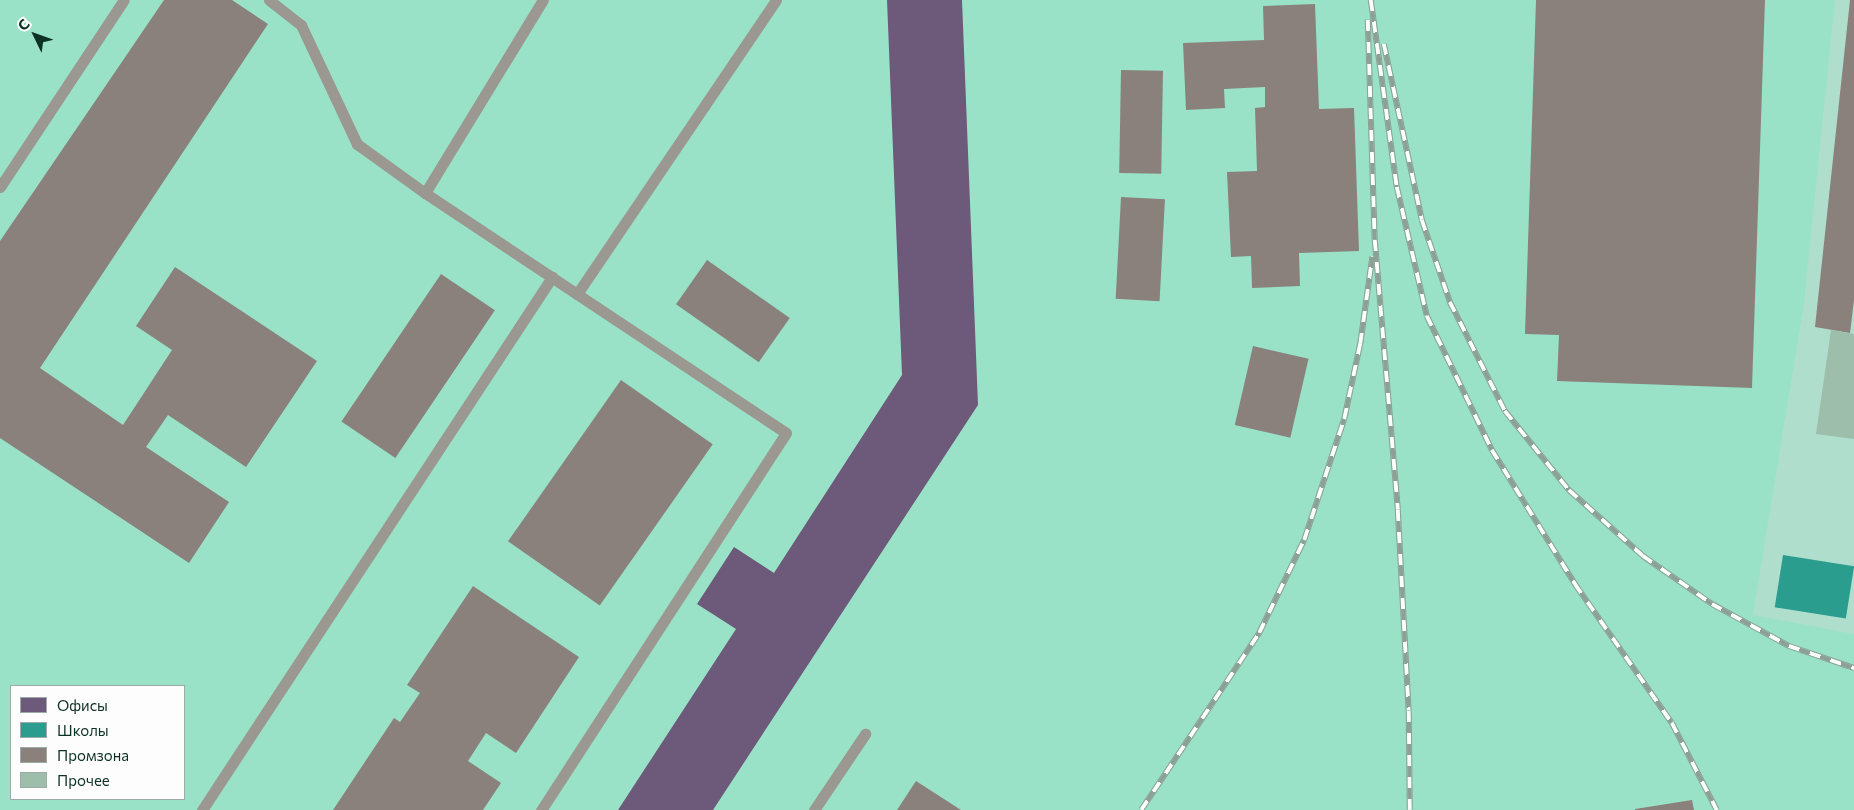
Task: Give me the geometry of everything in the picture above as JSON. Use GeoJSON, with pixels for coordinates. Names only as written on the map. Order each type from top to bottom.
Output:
{"type":"FeatureCollection","features":[{"type":"Feature","properties":{"kind":"lane"},"geometry":{"type":"LineString","coordinates":[[0,187],[124,0]]}},
{"type":"Feature","properties":{"kind":"lane"},"geometry":{"type":"LineString","coordinates":[[269,0],[301,25],[357,144],[424,193],[786,433],[541,810]]}},
{"type":"Feature","properties":{"kind":"lane"},"geometry":{"type":"LineString","coordinates":[[424,193],[543,0]]}},
{"type":"Feature","properties":{"kind":"lane"},"geometry":{"type":"LineString","coordinates":[[577,294],[776,0]]}},
{"type":"Feature","properties":{"kind":"lane"},"geometry":{"type":"LineString","coordinates":[[202,810],[552,277]]}},
{"type":"Feature","properties":{"kind":"lane"},"geometry":{"type":"LineString","coordinates":[[814,810],[865,734]]}},
{"type":"Feature","properties":{"kind":"shaded area"},"geometry":{"type":"Polygon","coordinates":[[[0,0],[1835,0],[1804,303],[1753,615],[1854,634],[1854,810],[0,810],[0,0]]]}},
{"type":"Feature","properties":{"kind":"building: Офисы"},"geometry":{"type":"Polygon","coordinates":[[[887,0],[962,0],[978,405],[713,810],[618,810],[736,629],[697,604],[734,547],[774,573],[902,375],[887,0]]]}},
{"type":"Feature","properties":{"kind":"building: Школы"},"geometry":{"type":"Polygon","coordinates":[[[1783,555],[1854,566],[1846,619],[1775,607],[1783,555]]]}},
{"type":"Feature","properties":{"kind":"building: Промзона"},"geometry":{"type":"Polygon","coordinates":[[[164,0],[232,0],[268,24],[40,368],[123,425],[172,350],[136,326],[175,267],[317,361],[246,467],[168,415],[146,447],[229,502],[189,563],[0,438],[0,241],[164,0]]]}},
{"type":"Feature","properties":{"kind":"building: Промзона"},"geometry":{"type":"Polygon","coordinates":[[[1536,0],[1765,0],[1752,388],[1557,381],[1559,335],[1525,334],[1536,0]]]}},
{"type":"Feature","properties":{"kind":"building: Промзона"},"geometry":{"type":"Polygon","coordinates":[[[1850,0],[1854,0],[1854,300],[1850,333],[1815,327],[1850,0]]]}},
{"type":"Feature","properties":{"kind":"building: Промзона"},"geometry":{"type":"Polygon","coordinates":[[[1315,4],[1319,109],[1354,108],[1359,251],[1299,253],[1300,286],[1252,288],[1251,256],[1231,257],[1227,172],[1257,171],[1255,108],[1265,107],[1265,87],[1224,89],[1225,108],[1186,110],[1183,43],[1264,40],[1263,6],[1315,4]]]}},
{"type":"Feature","properties":{"kind":"building: Промзона"},"geometry":{"type":"Polygon","coordinates":[[[1121,70],[1163,71],[1161,174],[1119,173],[1121,70]]]}},
{"type":"Feature","properties":{"kind":"building: Промзона"},"geometry":{"type":"Polygon","coordinates":[[[1121,197],[1165,199],[1160,301],[1116,299],[1121,197]]]}},
{"type":"Feature","properties":{"kind":"building: Промзона"},"geometry":{"type":"Polygon","coordinates":[[[707,260],[790,318],[759,362],[676,304],[707,260]]]}},
{"type":"Feature","properties":{"kind":"building: Промзона"},"geometry":{"type":"Polygon","coordinates":[[[441,274],[495,310],[395,458],[341,422],[441,274]]]}},
{"type":"Feature","properties":{"kind":"building: Промзона"},"geometry":{"type":"Polygon","coordinates":[[[1253,346],[1309,359],[1290,438],[1235,425],[1253,346]]]}},
{"type":"Feature","properties":{"kind":"building: Промзона"},"geometry":{"type":"Polygon","coordinates":[[[621,380],[713,444],[600,606],[508,541],[621,380]]]}},
{"type":"Feature","properties":{"kind":"building: Промзона"},"geometry":{"type":"Polygon","coordinates":[[[473,586],[579,657],[516,753],[486,733],[468,761],[501,783],[483,810],[333,810],[394,718],[400,722],[420,693],[407,685],[473,586]]]}},
{"type":"Feature","properties":{"kind":"building: Промзона"},"geometry":{"type":"Polygon","coordinates":[[[916,781],[961,810],[897,810],[916,781]]]}},
{"type":"Feature","properties":{"kind":"building: Промзона"},"geometry":{"type":"Polygon","coordinates":[[[1692,800],[1694,810],[1635,810],[1635,809],[1692,800]]]}},
{"type":"Feature","properties":{"kind":"building: Прочее"},"geometry":{"type":"Polygon","coordinates":[[[1831,330],[1854,334],[1854,439],[1816,434],[1831,330]]]}},
{"type":"Feature","properties":{"kind":"railway"},"geometry":{"type":"LineString","coordinates":[[1371,0],[1397,187],[1427,316],[1492,450],[1575,584],[1672,723],[1717,810]]}},
{"type":"Feature","properties":{"kind":"railway"},"geometry":{"type":"LineString","coordinates":[[1368,20],[1375,240],[1398,510],[1409,711],[1410,810]]}},
{"type":"Feature","properties":{"kind":"railway"},"geometry":{"type":"LineString","coordinates":[[1384,44],[1422,220],[1450,302],[1505,411],[1569,490],[1643,556],[1712,604],[1789,646],[1854,668]]}},
{"type":"Feature","properties":{"kind":"railway"},"geometry":{"type":"LineString","coordinates":[[1141,810],[1259,633],[1304,540],[1344,419],[1360,344],[1372,257]]}}]}
